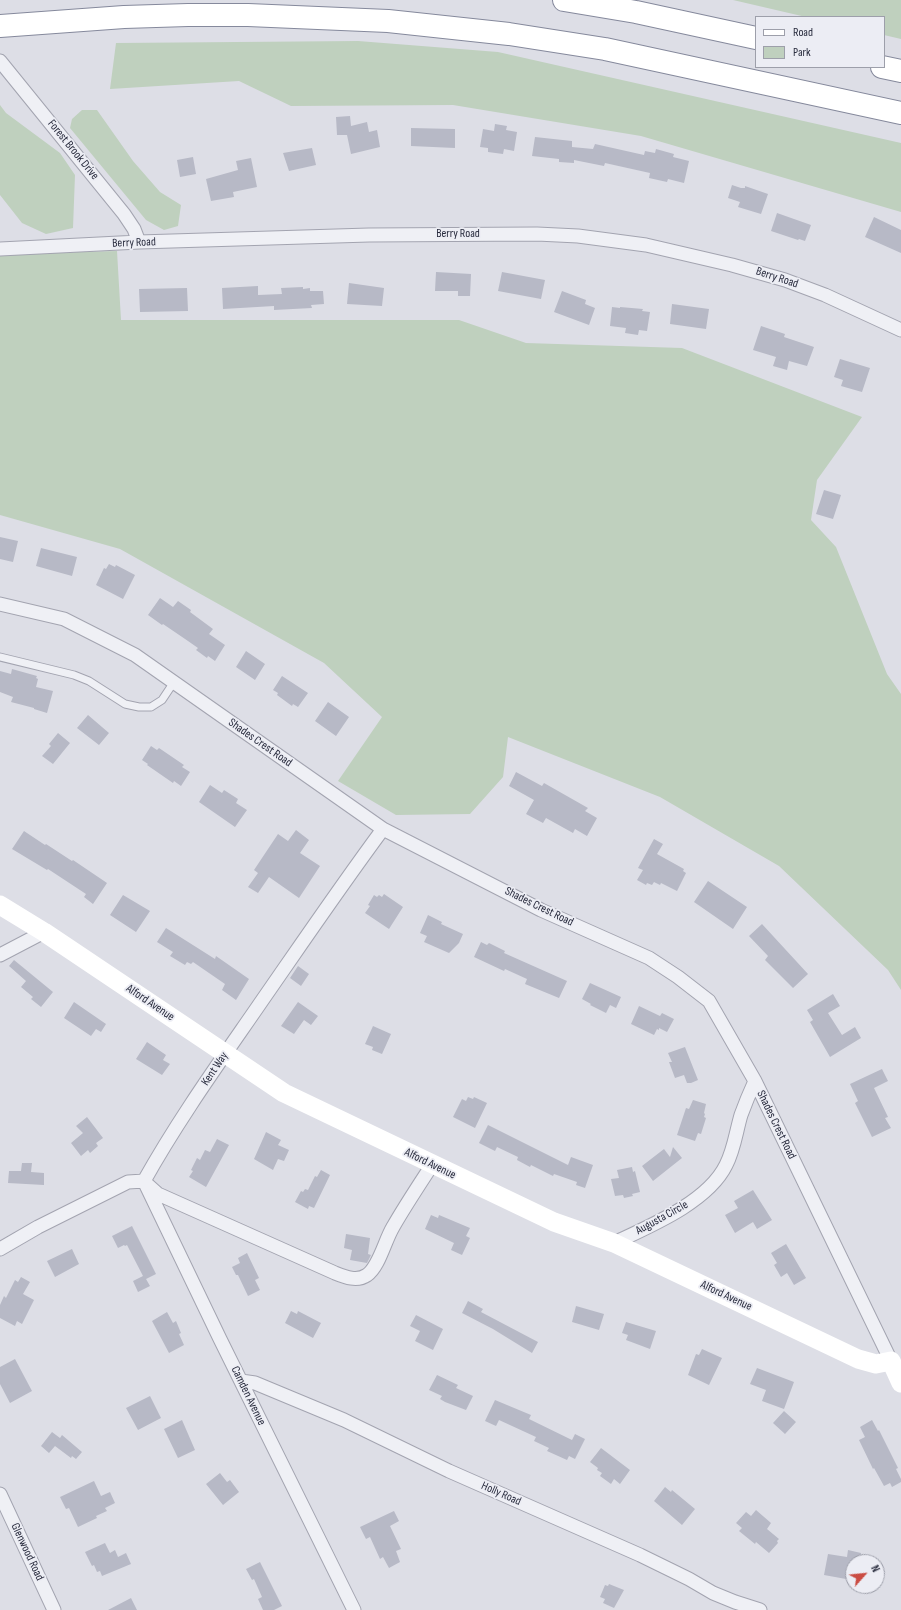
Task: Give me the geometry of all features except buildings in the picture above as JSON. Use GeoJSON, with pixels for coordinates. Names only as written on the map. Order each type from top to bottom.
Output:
{"type":"FeatureCollection","features":[{"type":"Feature","properties":{"kind":"highway"},"geometry":{"type":"LineString","coordinates":[[564,0],[636,12],[755,38]]}},
{"type":"Feature","properties":{"kind":"highway"},"geometry":{"type":"LineString","coordinates":[[0,26],[124,17],[248,15],[380,21],[425,25],[508,34],[605,49],[901,113]]}},
{"type":"Feature","properties":{"kind":"highway"},"geometry":{"type":"LineString","coordinates":[[885,68],[901,71]]}},
{"type":"Feature","properties":{"kind":"street","name":"Forest Brook Drive"},"geometry":{"type":"LineString","coordinates":[[0,61],[124,214],[134,229],[139,242]]}},
{"type":"Feature","properties":{"kind":"street","name":"Berry Road"},"geometry":{"type":"LineString","coordinates":[[0,249],[139,242],[448,234],[537,234],[593,238],[676,251],[758,272],[825,294],[901,330]]}},
{"type":"Feature","properties":{"kind":"street","name":"Shades Crest Road"},"geometry":{"type":"LineString","coordinates":[[0,604],[64,619],[134,655],[384,829],[541,910],[649,958],[678,977],[708,1001],[755,1081],[901,1382]]}},
{"type":"Feature","properties":{"kind":"street","name":"Kent Way"},"geometry":{"type":"LineString","coordinates":[[144,1181],[165,1143],[225,1054],[330,903],[384,829]]}},
{"type":"Feature","properties":{"kind":"street","name":"Alford Avenue"},"geometry":{"type":"LineString","coordinates":[[0,904],[284,1093],[554,1222],[614,1243],[858,1359],[876,1364],[891,1361]]}},
{"type":"Feature","properties":{"kind":"street"},"geometry":{"type":"LineString","coordinates":[[0,955],[44,932]]}},
{"type":"Feature","properties":{"kind":"street","name":"Augusta Circle"},"geometry":{"type":"LineString","coordinates":[[614,1243],[681,1210],[709,1189],[726,1166],[736,1137],[741,1116],[755,1081]]}},
{"type":"Feature","properties":{"kind":"street"},"geometry":{"type":"LineString","coordinates":[[0,1249],[38,1227],[128,1182],[144,1181],[158,1194],[335,1273],[358,1279],[366,1276],[372,1270],[392,1228],[432,1165]]}},
{"type":"Feature","properties":{"kind":"street","name":"Camden Avenue"},"geometry":{"type":"LineString","coordinates":[[144,1181],[354,1610]]}},
{"type":"Feature","properties":{"kind":"street","name":"Holly Road"},"geometry":{"type":"LineString","coordinates":[[241,1381],[255,1383],[344,1420],[449,1471],[640,1555],[689,1579],[713,1593],[760,1610]]}},
{"type":"Feature","properties":{"kind":"street","name":"Glenwood Road"},"geometry":{"type":"LineString","coordinates":[[0,1494],[54,1610]]}},
{"type":"Feature","properties":{"kind":"lane"},"geometry":{"type":"LineString","coordinates":[[0,656],[74,675],[89,681],[125,704],[139,707],[151,707],[162,700],[174,682]]}},
{"type":"Feature","properties":{"kind":"green space"},"geometry":{"type":"Polygon","coordinates":[[[733,0],[901,0],[901,39],[885,35],[885,16],[802,16],[733,0]]]}},
{"type":"Feature","properties":{"kind":"green space"},"geometry":{"type":"Polygon","coordinates":[[[358,41],[498,52],[901,143],[901,212],[641,136],[453,105],[291,106],[239,81],[110,89],[116,43],[358,41]]]}},
{"type":"Feature","properties":{"kind":"green space"},"geometry":{"type":"Polygon","coordinates":[[[0,105],[6,113],[60,153],[75,175],[73,228],[46,234],[22,223],[0,195],[0,105]]]}},
{"type":"Feature","properties":{"kind":"green space"},"geometry":{"type":"Polygon","coordinates":[[[82,110],[97,110],[133,161],[160,192],[181,205],[178,226],[164,230],[146,220],[70,128],[72,119],[82,110]]]}},
{"type":"Feature","properties":{"kind":"green space"},"geometry":{"type":"Polygon","coordinates":[[[117,251],[121,320],[459,320],[526,343],[682,348],[862,417],[817,480],[811,520],[836,547],[887,674],[901,694],[901,990],[888,970],[779,866],[660,797],[508,737],[503,777],[470,814],[396,815],[338,781],[382,717],[324,663],[120,549],[0,515],[0,254],[117,251]]]}}]}
